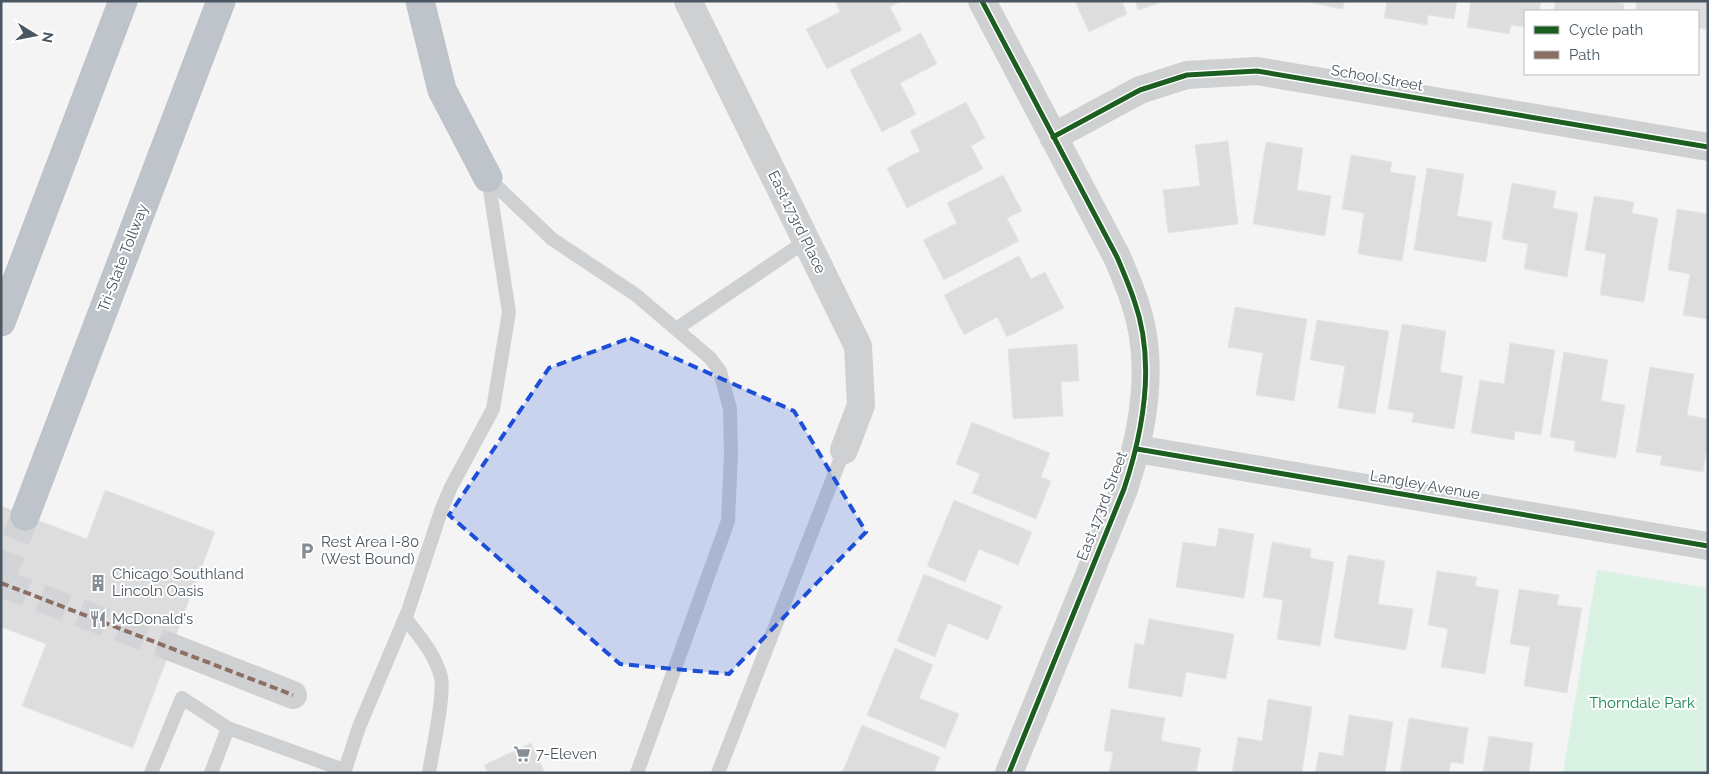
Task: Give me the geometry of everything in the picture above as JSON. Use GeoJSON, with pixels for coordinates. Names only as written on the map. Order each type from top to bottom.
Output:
{"type":"FeatureCollection","features":[{"type":"Feature","properties":{"kind":"highway"},"geometry":{"type":"LineString","coordinates":[[1,322],[122,1]]}},
{"type":"Feature","properties":{"kind":"highway","name":"Tri-State Tollway"},"geometry":{"type":"LineString","coordinates":[[25,516],[221,1]]}},
{"type":"Feature","properties":{"kind":"highway"},"geometry":{"type":"LineString","coordinates":[[420,1],[442,90],[488,178]]}},
{"type":"Feature","properties":{"kind":"street","name":"East 173rd Place"},"geometry":{"type":"LineString","coordinates":[[688,1],[858,346],[862,405],[844,450]]}},
{"type":"Feature","properties":{"kind":"street","name":"East 173rd Street"},"geometry":{"type":"LineString","coordinates":[[982,1],[1117,257],[1135,301],[1146,372],[1137,449],[1124,489],[1009,773]]}},
{"type":"Feature","properties":{"kind":"street","name":"School Street"},"geometry":{"type":"LineString","coordinates":[[1053,137],[1140,90],[1187,75],[1257,71],[1708,147]]}},
{"type":"Feature","properties":{"kind":"street","name":"Langley Avenue"},"geometry":{"type":"LineString","coordinates":[[1137,449],[1708,546]]}},
{"type":"Feature","properties":{"kind":"street"},"geometry":{"type":"LineString","coordinates":[[171,647],[293,695]]}},
{"type":"Feature","properties":{"kind":"lane"},"geometry":{"type":"LineString","coordinates":[[488,178],[552,239],[636,295],[710,358],[720,371],[730,409],[731,454],[728,521],[638,773]]}},
{"type":"Feature","properties":{"kind":"lane"},"geometry":{"type":"LineString","coordinates":[[152,773],[182,698],[228,728],[344,772],[359,727],[405,618],[442,508],[493,410],[509,312],[488,178]]}},
{"type":"Feature","properties":{"kind":"lane"},"geometry":{"type":"LineString","coordinates":[[676,329],[806,241]]}},
{"type":"Feature","properties":{"kind":"lane"},"geometry":{"type":"LineString","coordinates":[[718,773],[844,450]]}},
{"type":"Feature","properties":{"kind":"lane"},"geometry":{"type":"LineString","coordinates":[[405,618],[430,649],[442,679],[429,773]]}},
{"type":"Feature","properties":{"kind":"lane"},"geometry":{"type":"LineString","coordinates":[[211,773],[228,728]]}},
{"type":"Feature","properties":{"kind":"highlighted area"},"geometry":{"type":"Polygon","coordinates":[[[630,338],[794,411],[866,532],[729,674],[620,664],[449,515],[549,368],[630,338]]]}},
{"type":"Feature","properties":{"kind":"green space","name":"Thorndale Park"},"geometry":{"type":"Polygon","coordinates":[[[1597,570],[1708,588],[1708,773],[1563,773],[1597,570]]]}},
{"type":"Feature","properties":{"kind":"building"},"geometry":{"type":"Polygon","coordinates":[[[835,1],[901,1],[890,7],[902,30],[827,69],[806,29],[840,12],[835,1]]]}},
{"type":"Feature","properties":{"kind":"building"},"geometry":{"type":"Polygon","coordinates":[[[1075,1],[1122,1],[1127,14],[1089,32],[1075,1]]]}},
{"type":"Feature","properties":{"kind":"building"},"geometry":{"type":"Polygon","coordinates":[[[1135,1],[1166,1],[1138,10],[1135,1]]]}},
{"type":"Feature","properties":{"kind":"building"},"geometry":{"type":"Polygon","coordinates":[[[1301,1],[1344,1],[1343,9],[1301,1]]]}},
{"type":"Feature","properties":{"kind":"building"},"geometry":{"type":"Polygon","coordinates":[[[1387,1],[1457,1],[1454,19],[1428,15],[1427,25],[1384,18],[1387,1]]]}},
{"type":"Feature","properties":{"kind":"building"},"geometry":{"type":"Polygon","coordinates":[[[1471,1],[1541,1],[1539,10],[1524,10],[1524,27],[1511,25],[1509,34],[1467,27],[1471,1]]]}},
{"type":"Feature","properties":{"kind":"building"},"geometry":{"type":"Polygon","coordinates":[[[1555,1],[1609,1],[1624,4],[1623,10],[1554,10],[1555,1]]]}},
{"type":"Feature","properties":{"kind":"building"},"geometry":{"type":"Polygon","coordinates":[[[1637,1],[1708,1],[1706,29],[1699,28],[1699,10],[1635,10],[1637,1]]]}},
{"type":"Feature","properties":{"kind":"building"},"geometry":{"type":"Polygon","coordinates":[[[921,33],[937,64],[900,83],[916,114],[882,132],[850,70],[921,33]]]}},
{"type":"Feature","properties":{"kind":"building"},"geometry":{"type":"Polygon","coordinates":[[[966,102],[985,138],[971,146],[983,169],[907,208],[887,168],[920,151],[910,131],[966,102]]]}},
{"type":"Feature","properties":{"kind":"building"},"geometry":{"type":"Polygon","coordinates":[[[1228,141],[1238,224],[1168,233],[1163,190],[1200,186],[1195,145],[1228,141]]]}},
{"type":"Feature","properties":{"kind":"building"},"geometry":{"type":"Polygon","coordinates":[[[1266,142],[1303,148],[1297,190],[1331,196],[1325,236],[1253,224],[1266,142]]]}},
{"type":"Feature","properties":{"kind":"building"},"geometry":{"type":"Polygon","coordinates":[[[1351,155],[1392,162],[1390,172],[1416,176],[1402,261],[1358,254],[1364,213],[1342,209],[1351,155]]]}},
{"type":"Feature","properties":{"kind":"building"},"geometry":{"type":"Polygon","coordinates":[[[1427,168],[1464,174],[1457,216],[1492,222],[1486,262],[1414,250],[1427,168]]]}},
{"type":"Feature","properties":{"kind":"building"},"geometry":{"type":"Polygon","coordinates":[[[1003,175],[1022,211],[1007,218],[1019,241],[944,280],[923,240],[957,223],[947,203],[1003,175]]]}},
{"type":"Feature","properties":{"kind":"building"},"geometry":{"type":"Polygon","coordinates":[[[1512,183],[1556,191],[1553,208],[1578,213],[1567,277],[1524,269],[1528,244],[1502,239],[1512,183]]]}},
{"type":"Feature","properties":{"kind":"building"},"geometry":{"type":"Polygon","coordinates":[[[1594,196],[1634,202],[1632,213],[1658,218],[1644,302],[1600,295],[1606,254],[1585,250],[1594,196]]]}},
{"type":"Feature","properties":{"kind":"building"},"geometry":{"type":"Polygon","coordinates":[[[1677,209],[1708,214],[1708,319],[1683,315],[1690,274],[1668,270],[1677,209]]]}},
{"type":"Feature","properties":{"kind":"building"},"geometry":{"type":"Polygon","coordinates":[[[1019,256],[1031,279],[1045,272],[1064,308],[1007,337],[997,317],[964,335],[944,295],[1019,256]]]}},
{"type":"Feature","properties":{"kind":"building"},"geometry":{"type":"Polygon","coordinates":[[[1235,307],[1307,319],[1294,401],[1256,395],[1263,353],[1228,347],[1235,307]]]}},
{"type":"Feature","properties":{"kind":"building"},"geometry":{"type":"Polygon","coordinates":[[[1317,320],[1389,331],[1375,414],[1338,408],[1345,366],[1310,360],[1317,320]]]}},
{"type":"Feature","properties":{"kind":"building"},"geometry":{"type":"Polygon","coordinates":[[[1402,324],[1446,331],[1440,372],[1463,376],[1454,429],[1412,422],[1414,413],[1388,409],[1402,324]]]}},
{"type":"Feature","properties":{"kind":"building"},"geometry":{"type":"Polygon","coordinates":[[[1510,343],[1555,350],[1541,435],[1515,431],[1514,440],[1471,433],[1480,380],[1504,384],[1510,343]]]}},
{"type":"Feature","properties":{"kind":"building"},"geometry":{"type":"Polygon","coordinates":[[[1077,344],[1079,381],[1061,382],[1063,416],[1013,419],[1008,349],[1077,344]]]}},
{"type":"Feature","properties":{"kind":"building"},"geometry":{"type":"Polygon","coordinates":[[[1564,352],[1608,360],[1601,401],[1625,405],[1616,458],[1574,451],[1575,441],[1550,437],[1564,352]]]}},
{"type":"Feature","properties":{"kind":"building"},"geometry":{"type":"Polygon","coordinates":[[[1650,367],[1694,374],[1687,415],[1708,419],[1708,440],[1703,472],[1660,465],[1662,456],[1636,452],[1650,367]]]}},
{"type":"Feature","properties":{"kind":"building"},"geometry":{"type":"Polygon","coordinates":[[[972,422],[1050,453],[1041,477],[1051,481],[1036,519],[972,493],[980,474],[956,464],[972,422]]]}},
{"type":"Feature","properties":{"kind":"building","name":"Chicago Southland Lincoln Oasis"},"geometry":{"type":"Polygon","coordinates":[[[105,490],[215,532],[133,748],[22,706],[46,644],[1,627],[1,506],[87,539],[105,490]]]}},
{"type":"Feature","properties":{"kind":"building"},"geometry":{"type":"Polygon","coordinates":[[[954,500],[1032,532],[1018,565],[979,549],[965,582],[927,566],[954,500]]]}},
{"type":"Feature","properties":{"kind":"building"},"geometry":{"type":"Polygon","coordinates":[[[1219,528],[1254,534],[1244,598],[1176,587],[1183,542],[1216,547],[1219,528]]]}},
{"type":"Feature","properties":{"kind":"building"},"geometry":{"type":"Polygon","coordinates":[[[1272,542],[1311,549],[1310,558],[1334,562],[1320,646],[1277,639],[1283,600],[1263,597],[1272,542]]]}},
{"type":"Feature","properties":{"kind":"building"},"geometry":{"type":"Polygon","coordinates":[[[1348,555],[1385,561],[1378,604],[1413,609],[1406,650],[1334,638],[1348,555]]]}},
{"type":"Feature","properties":{"kind":"building"},"geometry":{"type":"Polygon","coordinates":[[[1437,571],[1477,577],[1475,586],[1499,590],[1485,674],[1441,667],[1448,629],[1428,625],[1437,571]]]}},
{"type":"Feature","properties":{"kind":"building"},"geometry":{"type":"Polygon","coordinates":[[[924,574],[1002,606],[988,640],[948,623],[935,657],[897,641],[924,574]]]}},
{"type":"Feature","properties":{"kind":"building"},"geometry":{"type":"Polygon","coordinates":[[[1519,589],[1559,595],[1557,605],[1582,608],[1567,693],[1524,686],[1530,647],[1510,644],[1519,589]]]}},
{"type":"Feature","properties":{"kind":"building"},"geometry":{"type":"Polygon","coordinates":[[[1149,619],[1234,634],[1226,679],[1186,672],[1182,697],[1128,688],[1135,643],[1144,645],[1149,619]]]}},
{"type":"Feature","properties":{"kind":"building"},"geometry":{"type":"Polygon","coordinates":[[[895,648],[933,665],[919,698],[959,714],[945,748],[867,715],[895,648]]]}},
{"type":"Feature","properties":{"kind":"building"},"geometry":{"type":"Polygon","coordinates":[[[1268,699],[1312,707],[1302,773],[1232,773],[1238,737],[1262,741],[1268,699]]]}},
{"type":"Feature","properties":{"kind":"building"},"geometry":{"type":"Polygon","coordinates":[[[1111,709],[1165,718],[1161,741],[1201,748],[1196,773],[1109,773],[1113,752],[1104,751],[1111,709]]]}},
{"type":"Feature","properties":{"kind":"building"},"geometry":{"type":"Polygon","coordinates":[[[1349,715],[1393,722],[1385,773],[1315,773],[1319,752],[1343,756],[1349,715]]]}},
{"type":"Feature","properties":{"kind":"building"},"geometry":{"type":"Polygon","coordinates":[[[1409,718],[1468,728],[1463,764],[1451,762],[1449,772],[1454,773],[1400,773],[1409,718]]]}},
{"type":"Feature","properties":{"kind":"building"},"geometry":{"type":"Polygon","coordinates":[[[862,725],[940,757],[934,773],[842,773],[862,725]]]}},
{"type":"Feature","properties":{"kind":"building"},"geometry":{"type":"Polygon","coordinates":[[[1489,736],[1533,743],[1529,773],[1483,773],[1489,736]]]}},
{"type":"Feature","properties":{"kind":"building","name":"7-Eleven"},"geometry":{"type":"Polygon","coordinates":[[[531,743],[545,773],[488,773],[484,765],[531,743]]]}},
{"type":"Feature","properties":{"kind":"tunnel"},"geometry":{"type":"LineString","coordinates":[[1,579],[25,516]]}},
{"type":"Feature","properties":{"kind":"tunnel"},"geometry":{"type":"LineString","coordinates":[[1,583],[171,647]]}},
{"type":"Feature","properties":{"kind":"marked path"},"geometry":{"type":"LineString","coordinates":[[1,583],[293,695]]}},
{"type":"Feature","properties":{"kind":"cycle path"},"geometry":{"type":"LineString","coordinates":[[982,1],[1117,257],[1141,323],[1146,371],[1142,419],[1124,489],[1009,773]]}},
{"type":"Feature","properties":{"kind":"cycle path"},"geometry":{"type":"LineString","coordinates":[[1053,137],[1140,90],[1187,75],[1257,71],[1708,147]]}},
{"type":"Feature","properties":{"kind":"cycle path"},"geometry":{"type":"LineString","coordinates":[[1137,449],[1708,546]]}},
{"type":"Feature","properties":{"kind":"place","name":"Rest Area I-80 (West Bound)"},"geometry":{"type":"Point","coordinates":[307,551]}},
{"type":"Feature","properties":{"kind":"place","name":"Chicago Southland Lincoln Oasis"},"geometry":{"type":"Point","coordinates":[98,583]}},
{"type":"Feature","properties":{"kind":"place","name":"McDonald's"},"geometry":{"type":"Point","coordinates":[98,619]}},
{"type":"Feature","properties":{"kind":"place","name":"7-Eleven"},"geometry":{"type":"Point","coordinates":[522,754]}}]}
